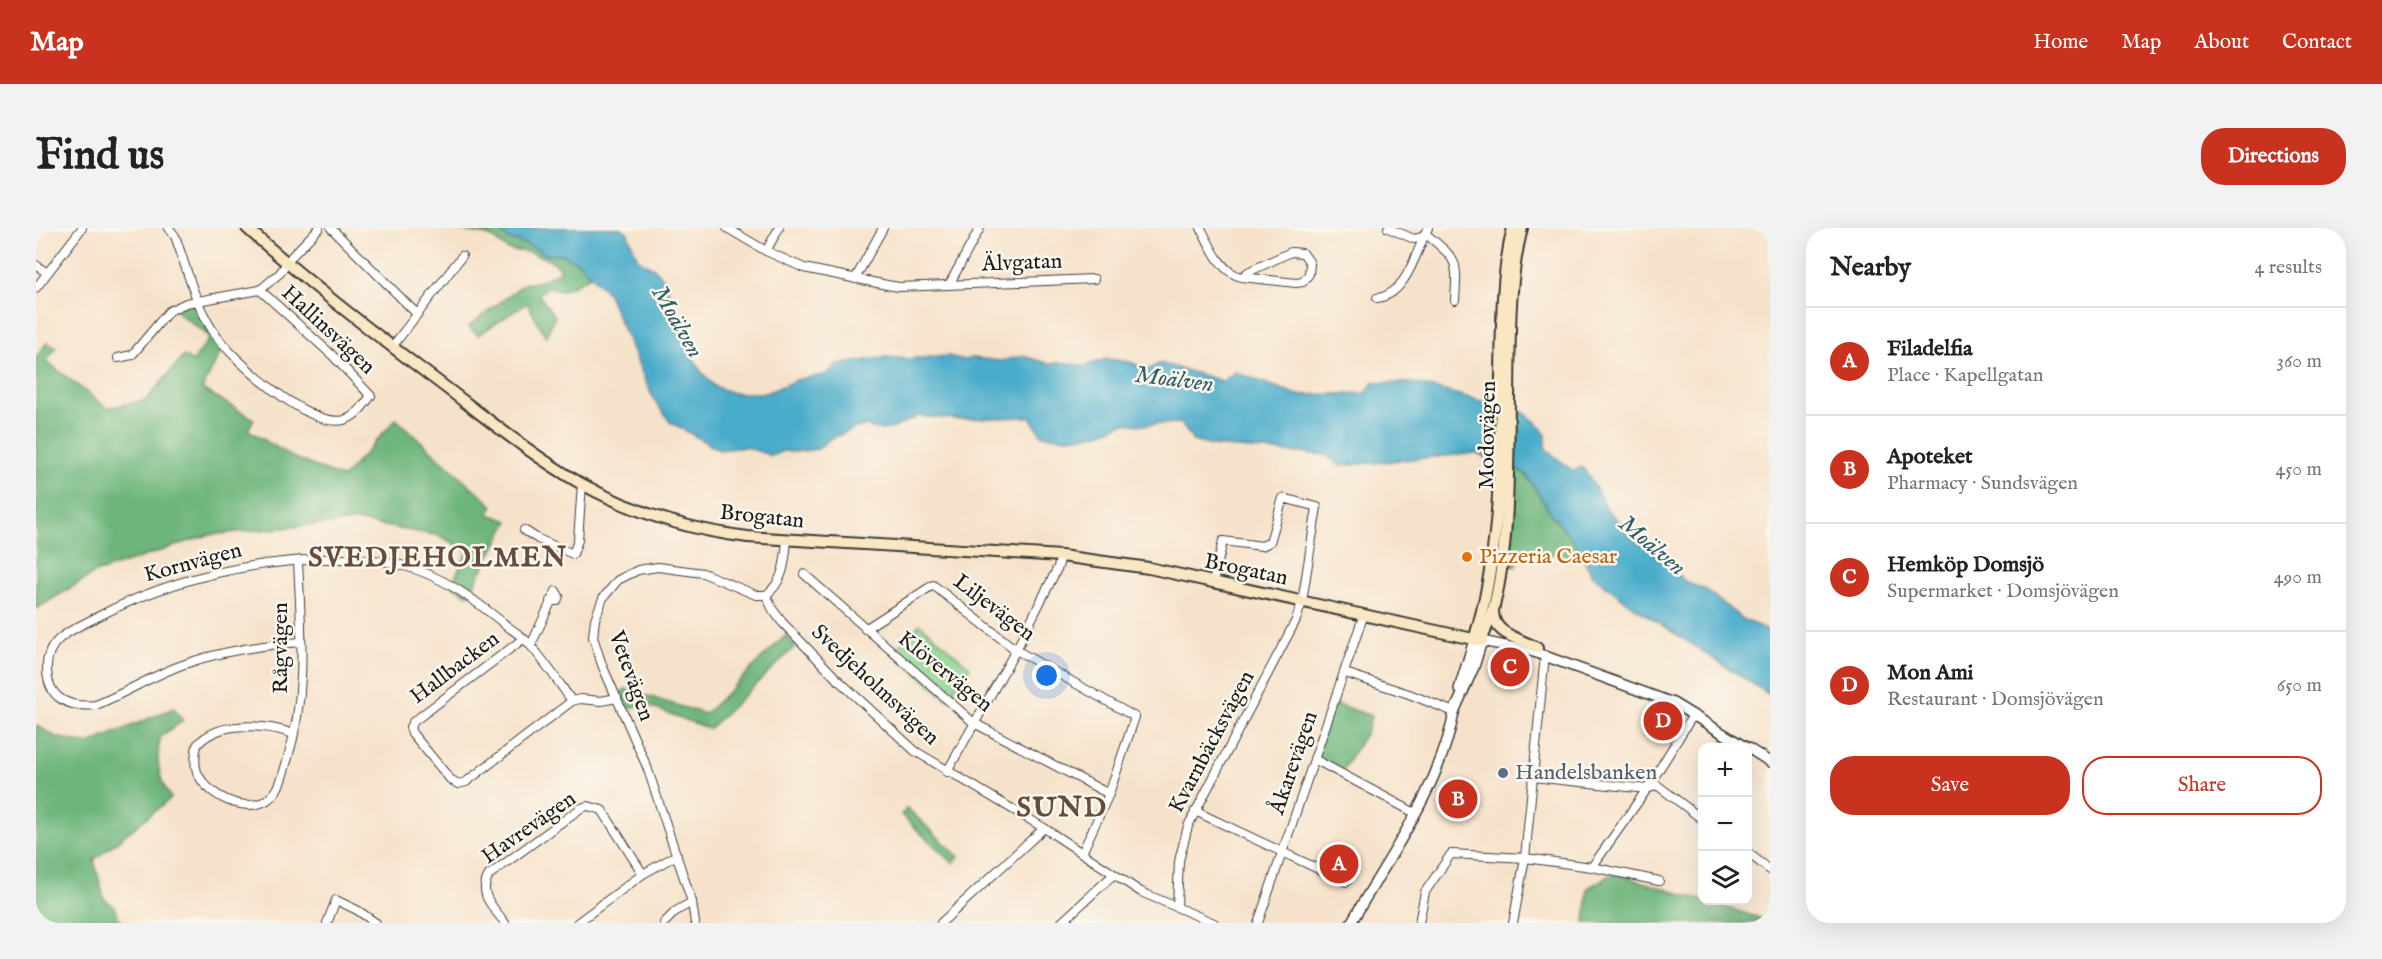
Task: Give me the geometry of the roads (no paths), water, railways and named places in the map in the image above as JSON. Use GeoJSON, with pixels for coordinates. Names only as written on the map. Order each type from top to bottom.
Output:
{"type":"FeatureCollection","features":[{"type":"Feature","properties":{"kind":"main road","name":"Brogatan"},"geometry":{"type":"LineString","coordinates":[[247,228],[288,265],[392,347],[536,454],[582,484],[673,522],[715,533],[787,540],[992,550],[1061,556],[1149,568],[1383,620],[1479,638]]}},
{"type":"Feature","properties":{"kind":"main road","name":"Modovägen"},"geometry":{"type":"LineString","coordinates":[[1479,638],[1494,606],[1501,560],[1504,483],[1504,279],[1513,228]]}},
{"type":"Feature","properties":{"kind":"main road","name":"Modovägen"},"geometry":{"type":"LineString","coordinates":[[1505,389],[1512,279],[1522,228]]}},
{"type":"Feature","properties":{"kind":"main road","name":"Modovägen"},"geometry":{"type":"LineString","coordinates":[[1479,638],[1504,483]]}},
{"type":"Feature","properties":{"kind":"main road"},"geometry":{"type":"LineString","coordinates":[[1494,606],[1493,620],[1497,628],[1521,639],[1541,652]]}},
{"type":"Feature","properties":{"kind":"street"},"geometry":{"type":"LineString","coordinates":[[36,288],[82,228]]}},
{"type":"Feature","properties":{"kind":"street"},"geometry":{"type":"LineString","coordinates":[[169,228],[175,236],[197,300]]}},
{"type":"Feature","properties":{"kind":"street"},"geometry":{"type":"LineString","coordinates":[[118,358],[132,355],[169,311],[197,300],[260,290],[288,265],[292,256],[319,228]]}},
{"type":"Feature","properties":{"kind":"street"},"geometry":{"type":"LineString","coordinates":[[331,228],[416,313]]}},
{"type":"Feature","properties":{"kind":"street","name":"Älvgatan"},"geometry":{"type":"LineString","coordinates":[[727,228],[766,251],[804,267],[899,287],[950,283],[1094,279]]}},
{"type":"Feature","properties":{"kind":"street"},"geometry":{"type":"LineString","coordinates":[[766,251],[779,228]]}},
{"type":"Feature","properties":{"kind":"street"},"geometry":{"type":"LineString","coordinates":[[855,279],[883,228]]}},
{"type":"Feature","properties":{"kind":"street","name":"Älvgatan"},"geometry":{"type":"LineString","coordinates":[[950,283],[980,228]]}},
{"type":"Feature","properties":{"kind":"street"},"geometry":{"type":"LineString","coordinates":[[1201,228],[1226,270],[1234,276],[1242,277],[1303,282],[1309,274],[1310,263],[1303,253],[1291,252],[1242,277]]}},
{"type":"Feature","properties":{"kind":"street"},"geometry":{"type":"LineString","coordinates":[[1388,228],[1414,239],[1426,233]]}},
{"type":"Feature","properties":{"kind":"street"},"geometry":{"type":"LineString","coordinates":[[1377,298],[1386,297],[1405,279],[1426,233]]}},
{"type":"Feature","properties":{"kind":"street"},"geometry":{"type":"LineString","coordinates":[[1426,233],[1454,261],[1457,270],[1455,300]]}},
{"type":"Feature","properties":{"kind":"street"},"geometry":{"type":"LineString","coordinates":[[392,347],[462,256]]}},
{"type":"Feature","properties":{"kind":"street"},"geometry":{"type":"LineString","coordinates":[[36,265],[47,273]]}},
{"type":"Feature","properties":{"kind":"street","name":"Hallinsvägen"},"geometry":{"type":"LineString","coordinates":[[197,300],[214,333],[224,346],[273,390],[296,406],[327,420],[343,420],[359,412],[371,396],[332,355],[260,290]]}},
{"type":"Feature","properties":{"kind":"street"},"geometry":{"type":"LineString","coordinates":[[525,530],[538,539],[573,554],[578,540],[582,484]]}},
{"type":"Feature","properties":{"kind":"street","name":"Kvarnbäcksvägen"},"geometry":{"type":"LineString","coordinates":[[1177,906],[1180,852],[1188,826],[1296,620],[1302,602],[1317,507],[1282,498],[1270,542],[1262,546],[1223,541],[1213,583]]}},
{"type":"Feature","properties":{"kind":"street"},"geometry":{"type":"LineString","coordinates":[[766,595],[774,590],[781,579],[787,540]]}},
{"type":"Feature","properties":{"kind":"street"},"geometry":{"type":"LineString","coordinates":[[947,772],[1016,650],[1058,567],[1061,556]]}},
{"type":"Feature","properties":{"kind":"street","name":"Kornvägen"},"geometry":{"type":"LineString","coordinates":[[302,642],[221,653],[187,663],[96,705],[72,705],[54,693],[48,682],[47,657],[52,646],[61,637],[117,606],[146,594],[204,575],[272,562],[362,559],[403,565],[436,578],[468,595],[531,645],[572,701]]}},
{"type":"Feature","properties":{"kind":"street","name":"Rågvägen"},"geometry":{"type":"LineString","coordinates":[[294,734],[259,727],[234,728],[210,733],[197,745],[195,762],[198,773],[203,781],[235,804],[255,804],[268,799],[276,791],[294,734],[302,689],[303,661],[298,561]]}},
{"type":"Feature","properties":{"kind":"street","name":"Vetevägen"},"geometry":{"type":"LineString","coordinates":[[695,923],[692,902],[647,767],[593,637],[595,619],[603,598],[618,580],[638,570],[658,567],[703,573],[756,595],[766,595]]}},
{"type":"Feature","properties":{"kind":"street","name":"Klövervägen"},"geometry":{"type":"LineString","coordinates":[[804,574],[974,723],[1109,794]]}},
{"type":"Feature","properties":{"kind":"street","name":"Liljevägen"},"geometry":{"type":"LineString","coordinates":[[865,629],[933,585],[1016,650],[1135,717],[1109,794]]}},
{"type":"Feature","properties":{"kind":"street","name":"Svedjeholmsvägen"},"geometry":{"type":"LineString","coordinates":[[766,595],[782,622],[836,678],[915,751],[1044,828],[1142,892],[1214,923]]}},
{"type":"Feature","properties":{"kind":"street","name":"Hallbacken"},"geometry":{"type":"LineString","coordinates":[[531,645],[550,601]]}},
{"type":"Feature","properties":{"kind":"street","name":"Åkarevägen"},"geometry":{"type":"LineString","coordinates":[[1258,923],[1364,614]]}},
{"type":"Feature","properties":{"kind":"street"},"geometry":{"type":"LineString","coordinates":[[1351,923],[1415,813],[1438,766],[1459,687],[1479,638],[1541,652],[1673,703],[1739,743]]}},
{"type":"Feature","properties":{"kind":"street","name":"Hallbacken"},"geometry":{"type":"LineString","coordinates":[[523,639],[413,722],[410,727],[412,733],[450,779],[458,784],[466,782],[572,701]]}},
{"type":"Feature","properties":{"kind":"street"},"geometry":{"type":"LineString","coordinates":[[1513,923],[1525,858],[1541,652]]}},
{"type":"Feature","properties":{"kind":"street"},"geometry":{"type":"LineString","coordinates":[[1345,673],[1454,712]]}},
{"type":"Feature","properties":{"kind":"street"},"geometry":{"type":"LineString","coordinates":[[572,701],[580,699],[601,701],[617,698]]}},
{"type":"Feature","properties":{"kind":"street"},"geometry":{"type":"LineString","coordinates":[[1592,867],[1647,789],[1693,715]]}},
{"type":"Feature","properties":{"kind":"street"},"geometry":{"type":"LineString","coordinates":[[1752,751],[1770,762]]}},
{"type":"Feature","properties":{"kind":"street"},"geometry":{"type":"LineString","coordinates":[[1314,759],[1415,813]]}},
{"type":"Feature","properties":{"kind":"street"},"geometry":{"type":"LineString","coordinates":[[1533,777],[1647,789],[1657,785],[1698,816]]}},
{"type":"Feature","properties":{"kind":"street"},"geometry":{"type":"LineString","coordinates":[[1082,853],[1109,794]]}},
{"type":"Feature","properties":{"kind":"street","name":"Havrevägen"},"geometry":{"type":"LineString","coordinates":[[505,923],[483,891],[484,882],[489,875],[581,808],[588,806],[603,810],[643,874]]}},
{"type":"Feature","properties":{"kind":"street"},"geometry":{"type":"LineString","coordinates":[[1195,811],[1346,882]]}},
{"type":"Feature","properties":{"kind":"street"},"geometry":{"type":"LineString","coordinates":[[945,922],[1044,828]]}},
{"type":"Feature","properties":{"kind":"street"},"geometry":{"type":"LineString","coordinates":[[1419,923],[1425,892],[1451,854],[1525,858],[1592,867],[1659,881]]}},
{"type":"Feature","properties":{"kind":"street"},"geometry":{"type":"LineString","coordinates":[[577,923],[643,874],[677,855]]}},
{"type":"Feature","properties":{"kind":"street"},"geometry":{"type":"LineString","coordinates":[[1752,856],[1770,870]]}},
{"type":"Feature","properties":{"kind":"street"},"geometry":{"type":"LineString","coordinates":[[1061,923],[1113,875]]}},
{"type":"Feature","properties":{"kind":"street"},"geometry":{"type":"LineString","coordinates":[[327,923],[336,900],[376,923]]}},
{"type":"Feature","properties":{"kind":"street"},"geometry":{"type":"LineString","coordinates":[[664,923],[676,911],[692,902]]}},
{"type":"Feature","properties":{"kind":"water","name":"Moälven"},"geometry":{"type":"Polygon","coordinates":[[[497,228],[622,228],[627,232],[638,259],[655,269],[667,283],[672,319],[700,370],[714,386],[733,393],[766,393],[799,379],[825,375],[837,365],[887,357],[906,359],[948,356],[964,360],[973,358],[1001,361],[1023,356],[1051,364],[1060,362],[1085,366],[1107,359],[1130,362],[1148,370],[1160,363],[1223,381],[1235,372],[1298,395],[1366,393],[1373,383],[1414,383],[1523,412],[1537,423],[1546,435],[1546,449],[1574,472],[1581,466],[1608,511],[1686,582],[1706,590],[1741,618],[1770,632],[1770,695],[1631,605],[1592,575],[1576,544],[1552,515],[1526,474],[1476,453],[1340,466],[1326,455],[1212,446],[1193,441],[1181,423],[1141,425],[1124,423],[1097,434],[1068,438],[1042,435],[1030,417],[957,419],[919,416],[894,428],[881,430],[866,426],[858,427],[828,440],[818,449],[783,451],[772,456],[746,447],[719,450],[670,422],[653,398],[607,292],[579,263],[562,254],[547,255],[533,247],[509,239],[497,228]]]}},
{"type":"Feature","properties":{"kind":"place","name":"Pizzeria Caesar"},"geometry":{"type":"Point","coordinates":[1467,557]}},
{"type":"Feature","properties":{"kind":"place","name":"Hemköp Domsjö"},"geometry":{"type":"Point","coordinates":[1510,667]}},
{"type":"Feature","properties":{"kind":"place","name":"Mon Ami"},"geometry":{"type":"Point","coordinates":[1663,721]}},
{"type":"Feature","properties":{"kind":"place","name":"Handelsbanken"},"geometry":{"type":"Point","coordinates":[1503,773]}},
{"type":"Feature","properties":{"kind":"place","name":"Apoteket"},"geometry":{"type":"Point","coordinates":[1458,799]}},
{"type":"Feature","properties":{"kind":"place","name":"Filadelfia"},"geometry":{"type":"Point","coordinates":[1339,864]}},
{"type":"Feature","properties":{"kind":"district","name":"SVEDJEHOLMEN"},"geometry":{"type":"Point","coordinates":[438,558]}},
{"type":"Feature","properties":{"kind":"district","name":"SUND"},"geometry":{"type":"Point","coordinates":[1062,808]}}]}
